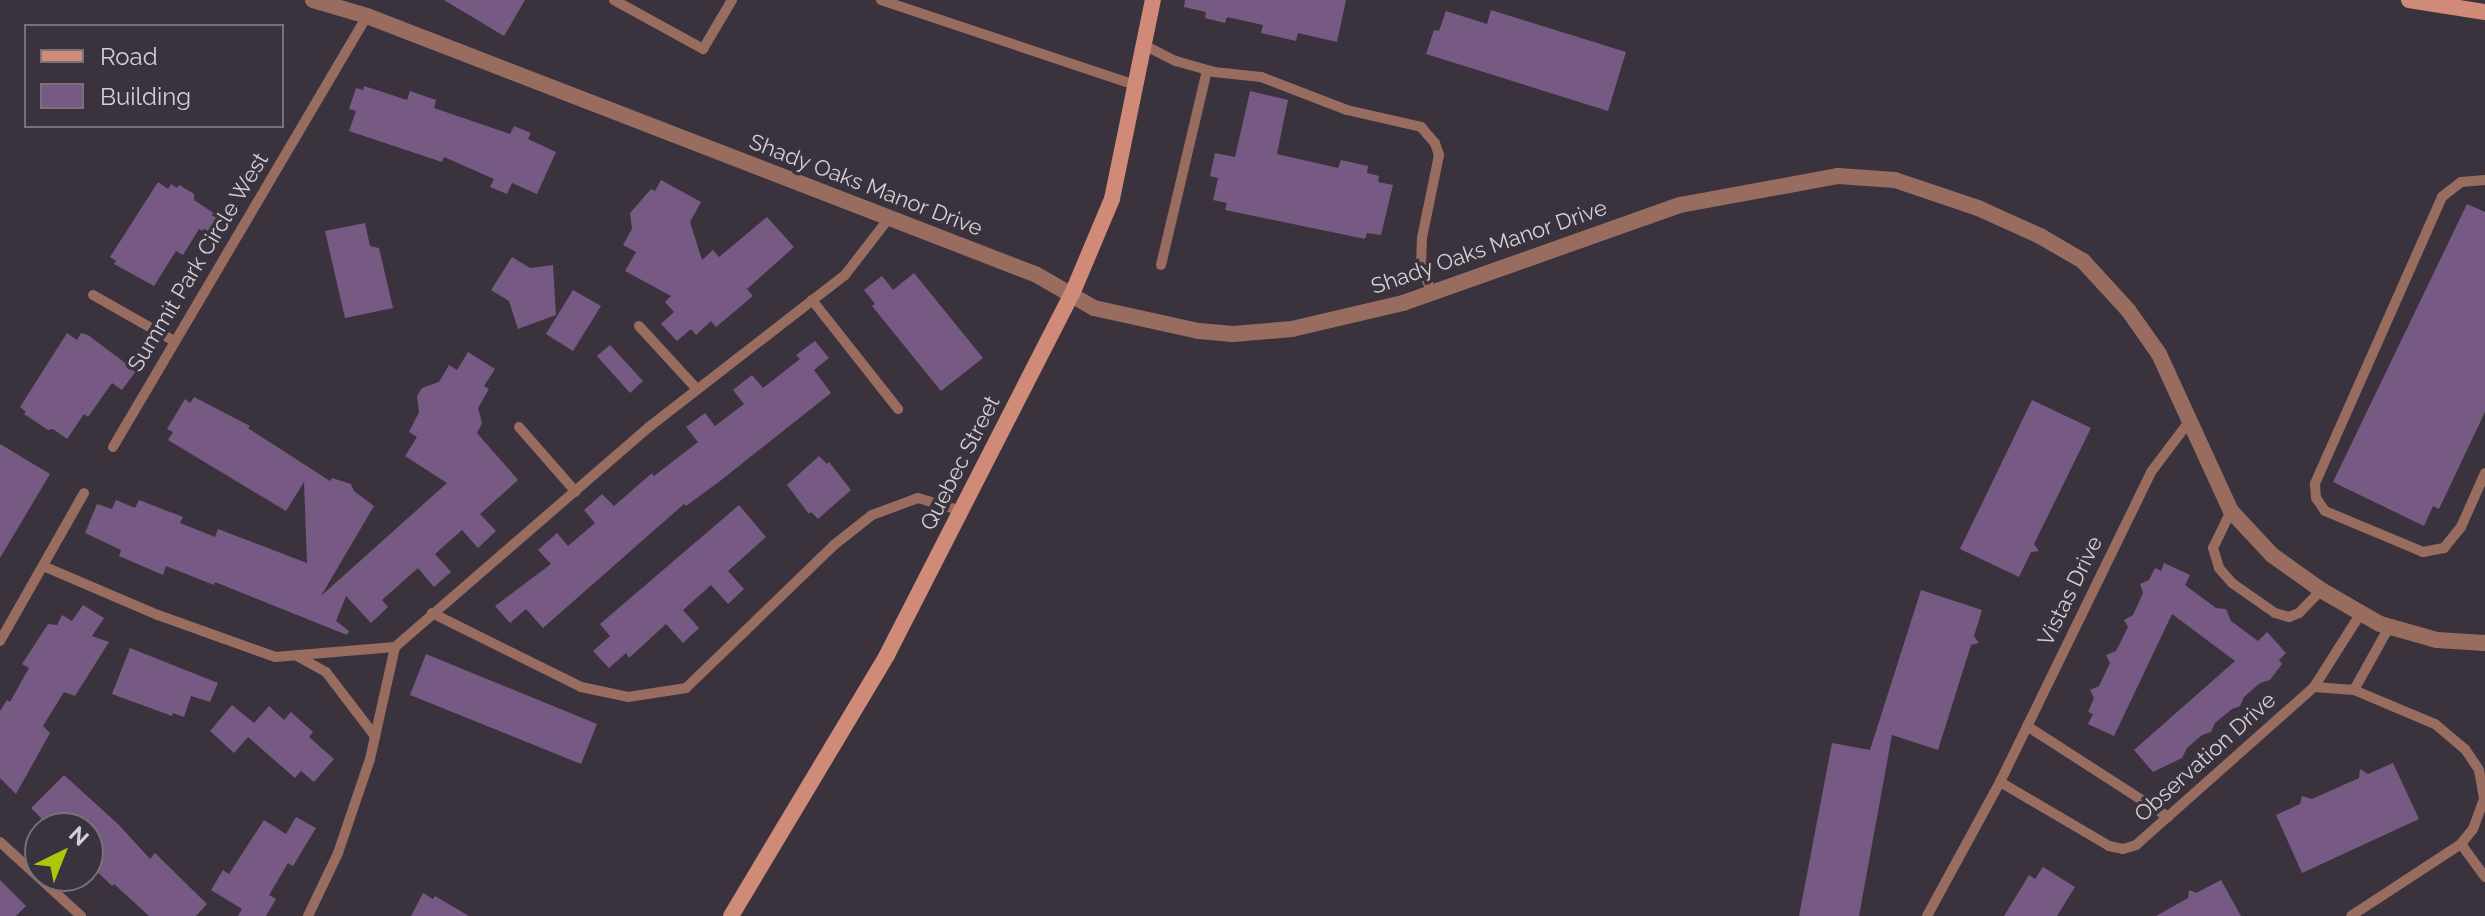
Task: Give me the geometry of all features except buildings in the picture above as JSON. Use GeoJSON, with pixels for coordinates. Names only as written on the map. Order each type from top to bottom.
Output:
{"type":"FeatureCollection","features":[{"type":"Feature","properties":{"kind":"street","name":"Shady Oaks Manor Drive"},"geometry":{"type":"LineString","coordinates":[[313,0],[367,16],[1037,275],[1094,308],[1199,331],[1233,334],[1292,329],[1403,303],[1680,205],[1838,176],[1895,180],[1978,208],[2040,236],[2083,261],[2128,310],[2159,354],[2188,423],[2231,511],[2272,555],[2321,590],[2389,627],[2437,640],[2485,643]]}},
{"type":"Feature","properties":{"kind":"street"},"geometry":{"type":"LineString","coordinates":[[367,16],[376,0]]}},
{"type":"Feature","properties":{"kind":"street","name":"Quebec Street"},"geometry":{"type":"LineString","coordinates":[[731,916],[887,655],[1072,294],[1112,199],[1153,0]]}},
{"type":"Feature","properties":{"kind":"street"},"geometry":{"type":"LineString","coordinates":[[2409,0],[2485,12]]}},
{"type":"Feature","properties":{"kind":"lane"},"geometry":{"type":"LineString","coordinates":[[614,0],[703,49],[732,0]]}},
{"type":"Feature","properties":{"kind":"lane"},"geometry":{"type":"LineString","coordinates":[[881,0],[1135,85]]}},
{"type":"Feature","properties":{"kind":"lane","name":"Summit Park Circle West"},"geometry":{"type":"LineString","coordinates":[[113,447],[367,16]]}},
{"type":"Feature","properties":{"kind":"lane"},"geometry":{"type":"LineString","coordinates":[[1144,45],[1176,61],[1207,70],[1261,77],[1347,110],[1421,127],[1429,134],[1439,155],[1422,238],[1421,265],[1432,293]]}},
{"type":"Feature","properties":{"kind":"lane"},"geometry":{"type":"LineString","coordinates":[[1161,265],[1207,70]]}},
{"type":"Feature","properties":{"kind":"lane"},"geometry":{"type":"LineString","coordinates":[[2485,180],[2461,182],[2442,197],[2315,484],[2316,498],[2325,511],[2423,552],[2444,548],[2461,527],[2485,473]]}},
{"type":"Feature","properties":{"kind":"lane"},"geometry":{"type":"LineString","coordinates":[[308,916],[338,853],[375,736],[395,647],[697,389],[845,275],[889,218]]}},
{"type":"Feature","properties":{"kind":"lane"},"geometry":{"type":"LineString","coordinates":[[93,295],[174,341]]}},
{"type":"Feature","properties":{"kind":"lane"},"geometry":{"type":"LineString","coordinates":[[812,300],[898,409]]}},
{"type":"Feature","properties":{"kind":"lane"},"geometry":{"type":"LineString","coordinates":[[639,326],[697,389]]}},
{"type":"Feature","properties":{"kind":"lane","name":"Vistas Drive"},"geometry":{"type":"LineString","coordinates":[[1927,916],[2000,782],[2151,472],[2188,423]]}},
{"type":"Feature","properties":{"kind":"lane"},"geometry":{"type":"LineString","coordinates":[[519,427],[576,492]]}},
{"type":"Feature","properties":{"kind":"lane"},"geometry":{"type":"LineString","coordinates":[[0,641],[5,621],[43,566],[84,493]]}},
{"type":"Feature","properties":{"kind":"lane"},"geometry":{"type":"LineString","coordinates":[[432,613],[581,687],[628,697],[686,688],[834,545],[872,515],[918,498],[962,511]]}},
{"type":"Feature","properties":{"kind":"lane"},"geometry":{"type":"LineString","coordinates":[[2231,511],[2213,548],[2219,568],[2232,583],[2275,613],[2289,617],[2299,613],[2321,590]]}},
{"type":"Feature","properties":{"kind":"lane"},"geometry":{"type":"LineString","coordinates":[[43,566],[158,615],[275,657],[395,647]]}},
{"type":"Feature","properties":{"kind":"lane","name":"Observation Drive"},"geometry":{"type":"LineString","coordinates":[[2000,782],[2109,846],[2123,849],[2136,845],[2314,687],[2361,613]]}},
{"type":"Feature","properties":{"kind":"lane"},"geometry":{"type":"LineString","coordinates":[[2354,690],[2389,627]]}},
{"type":"Feature","properties":{"kind":"lane"},"geometry":{"type":"LineString","coordinates":[[297,656],[326,672],[375,736]]}},
{"type":"Feature","properties":{"kind":"lane"},"geometry":{"type":"LineString","coordinates":[[2314,687],[2354,690],[2435,724],[2465,749],[2482,774],[2484,799],[2473,829],[2461,844],[2351,916]]}},
{"type":"Feature","properties":{"kind":"lane"},"geometry":{"type":"LineString","coordinates":[[2027,726],[2168,817]]}},
{"type":"Feature","properties":{"kind":"lane"},"geometry":{"type":"LineString","coordinates":[[0,842],[81,916]]}},
{"type":"Feature","properties":{"kind":"lane"},"geometry":{"type":"LineString","coordinates":[[2461,844],[2485,877]]}}]}
